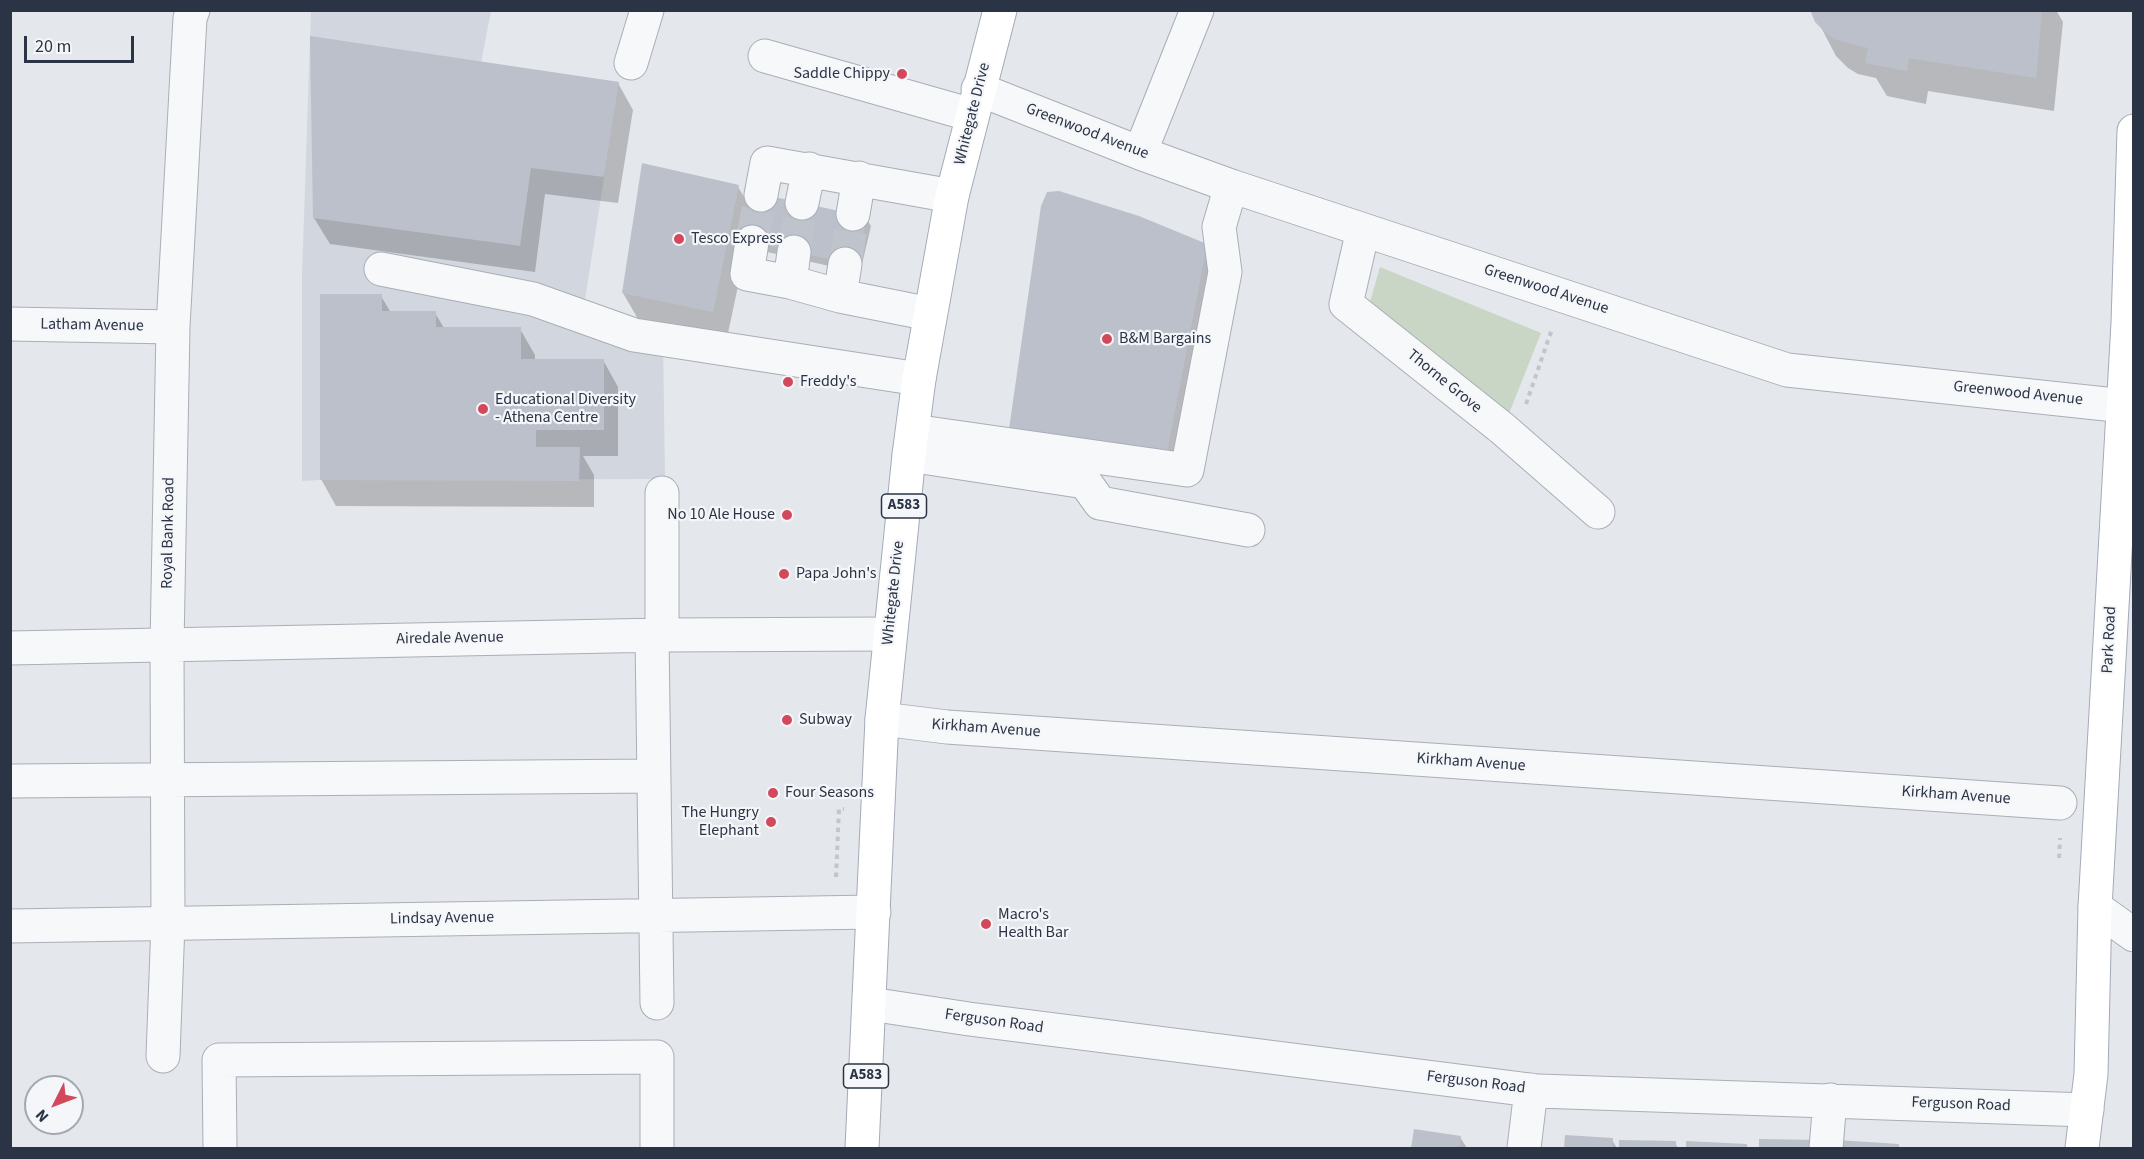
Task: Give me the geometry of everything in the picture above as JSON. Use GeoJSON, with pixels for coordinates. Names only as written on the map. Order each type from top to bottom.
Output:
{"type":"FeatureCollection","features":[{"type":"Feature","properties":{"kind":"main road","name":"Whitegate Drive"},"geometry":{"type":"LineString","coordinates":[[862,1149],[882,720],[911,443],[919,379],[952,196],[996,12]]}},
{"type":"Feature","properties":{"kind":"main road","name":"Park Road"},"geometry":{"type":"LineString","coordinates":[[2082,1149],[2091,1074],[2095,907],[2128,406],[2133,131]]}},
{"type":"Feature","properties":{"kind":"street","name":"Royal Bank Road"},"geometry":{"type":"LineString","coordinates":[[163,1056],[168,923],[167,645],[173,327],[189,30],[193,10]]}},
{"type":"Feature","properties":{"kind":"street"},"geometry":{"type":"LineString","coordinates":[[631,63],[647,10]]}},
{"type":"Feature","properties":{"kind":"street"},"geometry":{"type":"LineString","coordinates":[[1140,153],[1197,10]]}},
{"type":"Feature","properties":{"kind":"street","name":"Greenwood Avenue"},"geometry":{"type":"LineString","coordinates":[[765,56],[975,102],[1140,153],[1231,186],[1787,370],[2128,406]]}},
{"type":"Feature","properties":{"kind":"street"},"geometry":{"type":"LineString","coordinates":[[761,195],[767,163],[952,196]]}},
{"type":"Feature","properties":{"kind":"street"},"geometry":{"type":"LineString","coordinates":[[802,204],[809,169]]}},
{"type":"Feature","properties":{"kind":"street"},"geometry":{"type":"LineString","coordinates":[[853,214],[859,178]]}},
{"type":"Feature","properties":{"kind":"street"},"geometry":{"type":"LineString","coordinates":[[911,443],[1187,470],[1225,272],[1219,227],[1231,186]]}},
{"type":"Feature","properties":{"kind":"street","name":"Thorne Grove"},"geometry":{"type":"LineString","coordinates":[[1363,230],[1346,304],[1514,438],[1598,512]]}},
{"type":"Feature","properties":{"kind":"street"},"geometry":{"type":"LineString","coordinates":[[752,242],[747,274],[792,267],[843,280],[930,315]]}},
{"type":"Feature","properties":{"kind":"street"},"geometry":{"type":"LineString","coordinates":[[381,269],[533,299],[634,335],[919,379]]}},
{"type":"Feature","properties":{"kind":"street","name":"Latham Avenue"},"geometry":{"type":"LineString","coordinates":[[10,324],[173,327]]}},
{"type":"Feature","properties":{"kind":"street"},"geometry":{"type":"LineString","coordinates":[[911,443],[1084,482],[1100,504],[1248,530]]}},
{"type":"Feature","properties":{"kind":"street"},"geometry":{"type":"LineString","coordinates":[[657,1003],[653,776],[662,493]]}},
{"type":"Feature","properties":{"kind":"street","name":"Airedale Avenue"},"geometry":{"type":"LineString","coordinates":[[10,648],[657,635],[890,634]]}},
{"type":"Feature","properties":{"kind":"street","name":"Kirkham Avenue"},"geometry":{"type":"LineString","coordinates":[[882,720],[947,727],[2060,803]]}},
{"type":"Feature","properties":{"kind":"street"},"geometry":{"type":"LineString","coordinates":[[10,781],[653,776]]}},
{"type":"Feature","properties":{"kind":"street"},"geometry":{"type":"LineString","coordinates":[[2095,907],[2133,935]]}},
{"type":"Feature","properties":{"kind":"street","name":"Lindsay Avenue"},"geometry":{"type":"LineString","coordinates":[[10,926],[874,912]]}},
{"type":"Feature","properties":{"kind":"street","name":"Ferguson Road"},"geometry":{"type":"LineString","coordinates":[[870,1005],[1532,1090],[2087,1110]]}},
{"type":"Feature","properties":{"kind":"street"},"geometry":{"type":"LineString","coordinates":[[220,1149],[219,1060],[657,1056],[657,1149]]}},
{"type":"Feature","properties":{"kind":"street"},"geometry":{"type":"LineString","coordinates":[[1524,1149],[1532,1090]]}},
{"type":"Feature","properties":{"kind":"street"},"geometry":{"type":"LineString","coordinates":[[1826,1149],[1830,1100]]}},
{"type":"Feature","properties":{"kind":"path"},"geometry":{"type":"LineString","coordinates":[[1514,438],[1563,296]]}},
{"type":"Feature","properties":{"kind":"shaded area"},"geometry":{"type":"Polygon","coordinates":[[[311,11],[491,11],[481,63],[619,82],[582,319],[663,339],[665,479],[302,481],[302,276],[311,11]]]}},
{"type":"Feature","properties":{"kind":"green space"},"geometry":{"type":"Polygon","coordinates":[[[1380,267],[1541,333],[1506,421],[1369,305],[1380,267]]]}},
{"type":"Feature","properties":{"kind":"building"},"geometry":{"type":"Polygon","coordinates":[[[1810,10],[2042,10],[2036,78],[1909,58],[1907,71],[1865,63],[1868,48],[1837,40],[1827,34],[1815,22],[1810,10]]]}},
{"type":"Feature","properties":{"kind":"building"},"geometry":{"type":"Polygon","coordinates":[[[310,36],[619,82],[604,177],[531,168],[520,246],[313,218],[310,36]]]}},
{"type":"Feature","properties":{"kind":"building","name":"Tesco Express"},"geometry":{"type":"Polygon","coordinates":[[[642,163],[739,185],[713,312],[622,293],[642,163]]]}},
{"type":"Feature","properties":{"kind":"building"},"geometry":{"type":"Polygon","coordinates":[[[1059,191],[1139,216],[1207,244],[1167,452],[1009,429],[1041,206],[1047,192],[1059,191]]]}},
{"type":"Feature","properties":{"kind":"building"},"geometry":{"type":"Polygon","coordinates":[[[756,193],[867,217],[856,265],[747,241],[756,193]]]}},
{"type":"Feature","properties":{"kind":"building","name":"Educational Diversity - Athena Centre"},"geometry":{"type":"Polygon","coordinates":[[[320,294],[382,294],[382,311],[436,311],[436,327],[521,327],[521,359],[604,359],[604,430],[536,430],[536,447],[580,447],[579,481],[320,480],[320,294]]]}},
{"type":"Feature","properties":{"kind":"building"},"geometry":{"type":"Polygon","coordinates":[[[1414,1129],[1461,1136],[1459,1148],[1411,1148],[1414,1129]]]}},
{"type":"Feature","properties":{"kind":"building"},"geometry":{"type":"Polygon","coordinates":[[[1565,1135],[1613,1138],[1612,1148],[1564,1148],[1565,1135]]]}},
{"type":"Feature","properties":{"kind":"building"},"geometry":{"type":"Polygon","coordinates":[[[1759,1139],[1817,1140],[1817,1148],[1759,1148],[1759,1139]]]}},
{"type":"Feature","properties":{"kind":"building"},"geometry":{"type":"Polygon","coordinates":[[[1619,1140],[1676,1141],[1676,1148],[1619,1148],[1619,1140]]]}},
{"type":"Feature","properties":{"kind":"building"},"geometry":{"type":"Polygon","coordinates":[[[1836,1140],[1899,1144],[1898,1148],[1836,1148],[1836,1140]]]}},
{"type":"Feature","properties":{"kind":"building"},"geometry":{"type":"Polygon","coordinates":[[[1686,1141],[1747,1144],[1747,1148],[1686,1148],[1686,1141]]]}},
{"type":"Feature","properties":{"kind":"tunnel"},"geometry":{"type":"LineString","coordinates":[[752,242],[761,195]]}},
{"type":"Feature","properties":{"kind":"tunnel"},"geometry":{"type":"LineString","coordinates":[[794,252],[802,203]]}},
{"type":"Feature","properties":{"kind":"tunnel"},"geometry":{"type":"LineString","coordinates":[[845,264],[853,214]]}},
{"type":"Feature","properties":{"kind":"place","name":"Saddle Chippy"},"geometry":{"type":"Point","coordinates":[902,74]}},
{"type":"Feature","properties":{"kind":"place","name":"Tesco Express"},"geometry":{"type":"Point","coordinates":[679,239]}},
{"type":"Feature","properties":{"kind":"place","name":"B&M Bargains"},"geometry":{"type":"Point","coordinates":[1107,339]}},
{"type":"Feature","properties":{"kind":"place","name":"Freddy's"},"geometry":{"type":"Point","coordinates":[788,382]}},
{"type":"Feature","properties":{"kind":"place","name":"Educational Diversity - Athena Centre"},"geometry":{"type":"Point","coordinates":[483,409]}},
{"type":"Feature","properties":{"kind":"place","name":"No 10 Ale House"},"geometry":{"type":"Point","coordinates":[787,515]}},
{"type":"Feature","properties":{"kind":"place","name":"Papa John's"},"geometry":{"type":"Point","coordinates":[784,574]}},
{"type":"Feature","properties":{"kind":"place","name":"Subway"},"geometry":{"type":"Point","coordinates":[787,720]}},
{"type":"Feature","properties":{"kind":"place","name":"Four Seasons"},"geometry":{"type":"Point","coordinates":[773,793]}},
{"type":"Feature","properties":{"kind":"place","name":"The Hungry Elephant"},"geometry":{"type":"Point","coordinates":[771,822]}},
{"type":"Feature","properties":{"kind":"place","name":"Macro's Health Bar"},"geometry":{"type":"Point","coordinates":[986,924]}}]}
